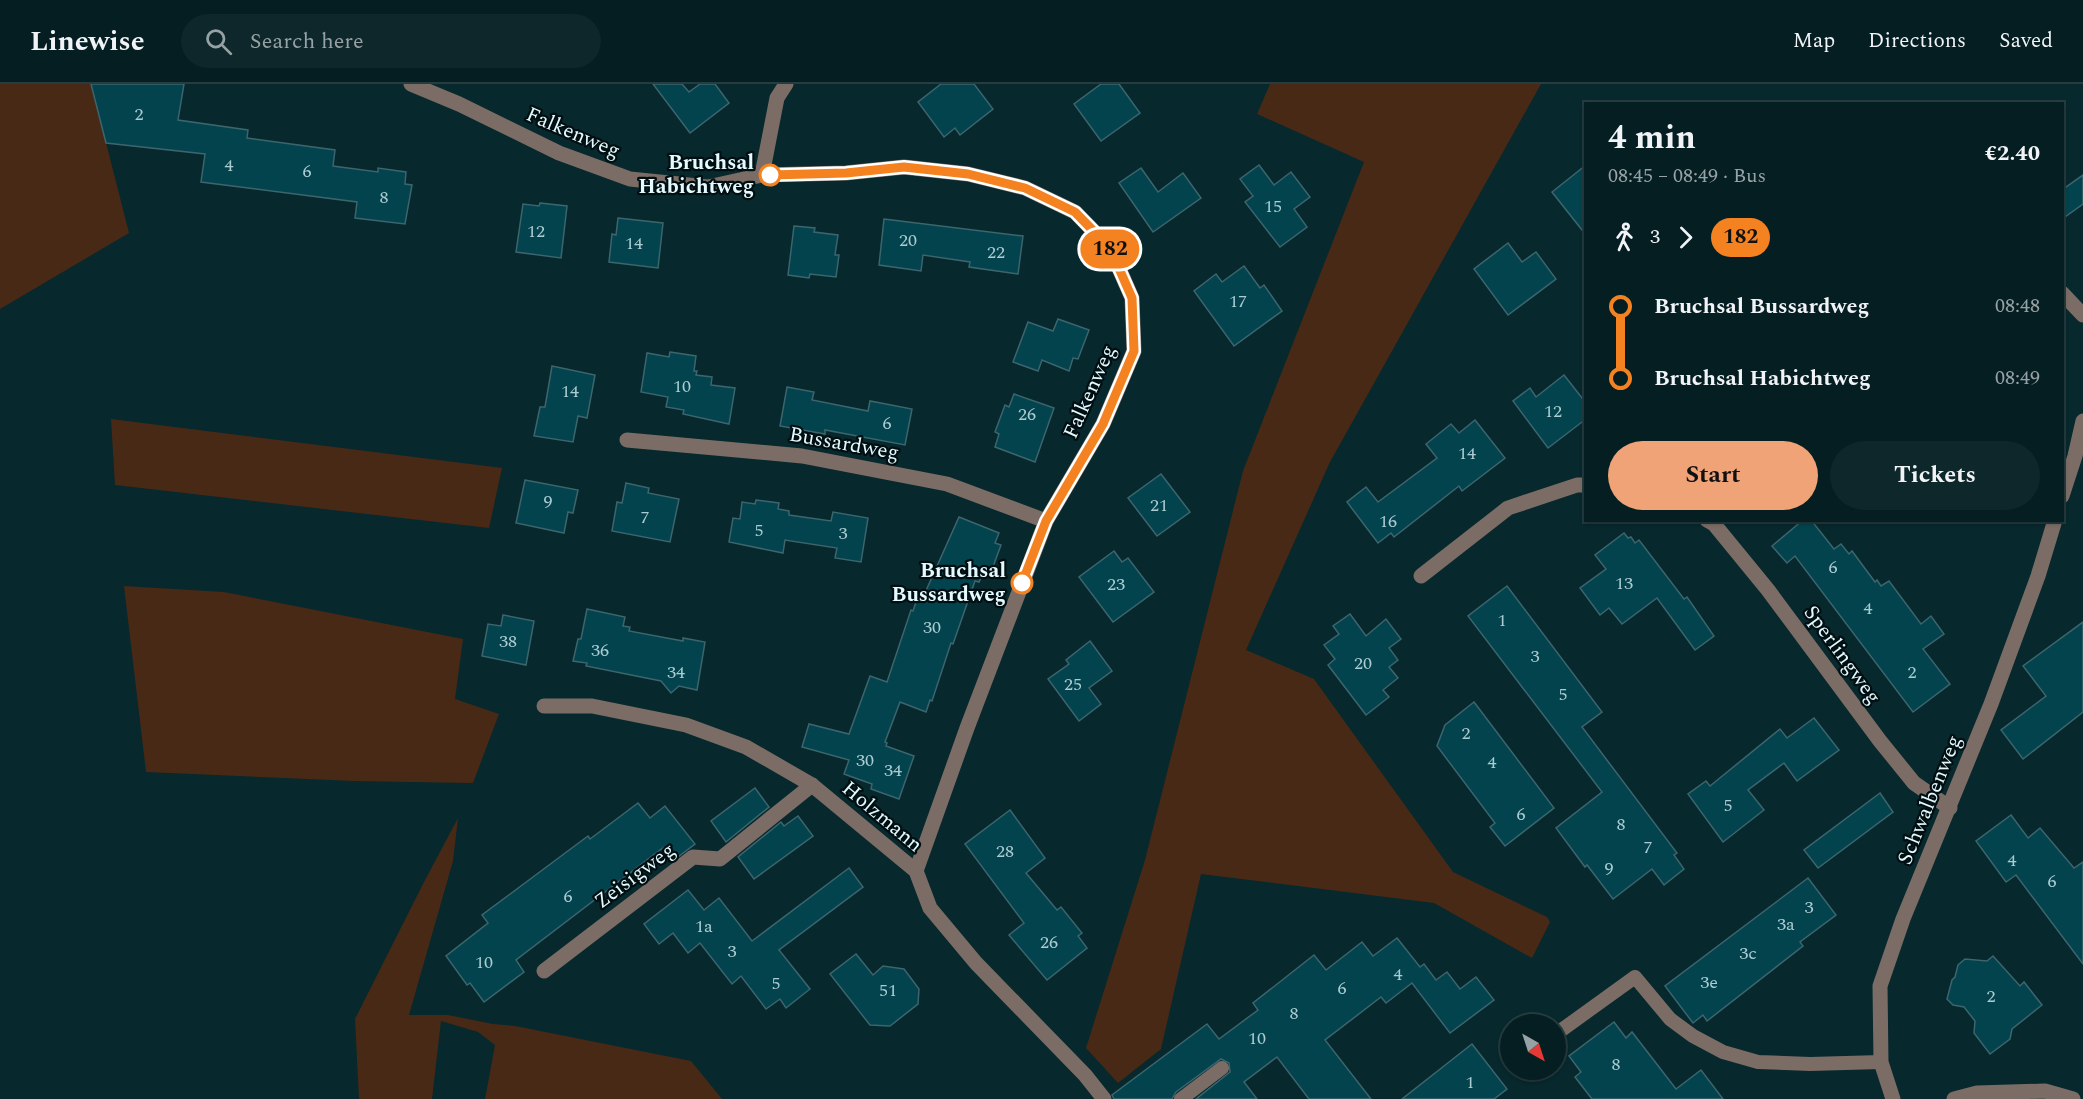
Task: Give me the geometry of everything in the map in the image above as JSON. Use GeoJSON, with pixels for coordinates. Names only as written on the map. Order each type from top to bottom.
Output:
{"type":"FeatureCollection","features":[{"type":"Feature","properties":{"kind":"street","name":"Falkenweg"},"geometry":{"type":"LineString","coordinates":[[411,84],[459,104],[559,153],[630,179],[708,187],[762,175],[846,173],[904,167],[968,174],[1025,188],[1075,212],[1110,248],[1132,298],[1134,351],[1103,424],[1046,521],[967,728],[916,871]]}},
{"type":"Feature","properties":{"kind":"street"},"geometry":{"type":"LineString","coordinates":[[762,175],[777,98],[786,84]]}},
{"type":"Feature","properties":{"kind":"street"},"geometry":{"type":"LineString","coordinates":[[2064,295],[2083,315]]}},
{"type":"Feature","properties":{"kind":"street"},"geometry":{"type":"LineString","coordinates":[[2064,489],[2083,421]]}},
{"type":"Feature","properties":{"kind":"street","name":"Bussardweg"},"geometry":{"type":"LineString","coordinates":[[627,440],[802,456],[925,479],[947,484],[1046,521]]}},
{"type":"Feature","properties":{"kind":"street"},"geometry":{"type":"LineString","coordinates":[[1421,576],[1508,508],[1577,485],[1584,485]]}},
{"type":"Feature","properties":{"kind":"street","name":"Sperlingweg"},"geometry":{"type":"LineString","coordinates":[[1710,522],[1768,590],[1914,783],[1950,808]]}},
{"type":"Feature","properties":{"kind":"street","name":"Schwalbenweg"},"geometry":{"type":"LineString","coordinates":[[1893,1099],[1881,1062],[1880,986],[2034,586],[2054,522]]}},
{"type":"Feature","properties":{"kind":"street","name":"Holzmann"},"geometry":{"type":"LineString","coordinates":[[544,706],[592,706],[686,725],[746,747],[812,785],[916,871],[930,908],[976,963],[1085,1076],[1104,1099]]}},
{"type":"Feature","properties":{"kind":"street","name":"Zeisigweg"},"geometry":{"type":"LineString","coordinates":[[544,971],[693,857],[720,859],[812,785]]}},
{"type":"Feature","properties":{"kind":"street"},"geometry":{"type":"LineString","coordinates":[[1954,1099],[1977,1093],[2045,1091],[2073,1099]]}},
{"type":"Feature","properties":{"kind":"lane"},"geometry":{"type":"LineString","coordinates":[[1566,1027],[1635,977],[1670,1019],[1693,1036],[1723,1052],[1758,1062],[1810,1064],[1881,1062]]}},
{"type":"Feature","properties":{"kind":"lane"},"geometry":{"type":"LineString","coordinates":[[1181,1099],[1222,1068]]}},
{"type":"Feature","properties":{"kind":"shaded area"},"geometry":{"type":"Polygon","coordinates":[[[0,84],[91,84],[129,233],[0,309],[0,84]]]}},
{"type":"Feature","properties":{"kind":"shaded area"},"geometry":{"type":"Polygon","coordinates":[[[1270,84],[1541,84],[1330,462],[1246,650],[1314,679],[1453,872],[1547,917],[1550,922],[1532,958],[1434,903],[1201,874],[1161,1049],[1118,1083],[1086,1048],[1145,860],[1243,471],[1364,162],[1257,114],[1270,84]]]}},
{"type":"Feature","properties":{"kind":"shaded area"},"geometry":{"type":"Polygon","coordinates":[[[111,419],[502,468],[489,528],[115,485],[111,419]]]}},
{"type":"Feature","properties":{"kind":"shaded area"},"geometry":{"type":"Polygon","coordinates":[[[124,586],[224,592],[463,639],[455,699],[499,714],[473,783],[354,781],[146,772],[124,586]]]}},
{"type":"Feature","properties":{"kind":"shaded area"},"geometry":{"type":"Polygon","coordinates":[[[458,818],[453,861],[409,1015],[448,1015],[691,1061],[722,1099],[485,1099],[495,1045],[478,1032],[441,1021],[432,1099],[359,1099],[355,1019],[458,818]]]}},
{"type":"Feature","properties":{"kind":"building"},"geometry":{"type":"Polygon","coordinates":[[[91,84],[184,84],[178,120],[248,130],[247,138],[335,150],[333,166],[378,172],[378,168],[406,172],[405,184],[412,185],[405,224],[355,218],[357,202],[201,182],[205,154],[106,143],[91,84]]]}},
{"type":"Feature","properties":{"kind":"building"},"geometry":{"type":"Polygon","coordinates":[[[653,84],[682,84],[689,92],[700,84],[715,84],[729,103],[690,133],[653,84]]]}},
{"type":"Feature","properties":{"kind":"building"},"geometry":{"type":"Polygon","coordinates":[[[941,84],[974,84],[993,109],[960,135],[955,128],[944,137],[918,102],[941,84]]]}},
{"type":"Feature","properties":{"kind":"building"},"geometry":{"type":"Polygon","coordinates":[[[1101,84],[1119,84],[1140,113],[1101,141],[1074,104],[1101,84]]]}},
{"type":"Feature","properties":{"kind":"building"},"geometry":{"type":"Polygon","coordinates":[[[1259,165],[1274,185],[1291,172],[1310,197],[1294,209],[1307,227],[1280,247],[1245,202],[1253,196],[1240,179],[1259,165]]]}},
{"type":"Feature","properties":{"kind":"building"},"geometry":{"type":"Polygon","coordinates":[[[1584,167],[1584,232],[1552,192],[1584,167]]]}},
{"type":"Feature","properties":{"kind":"building"},"geometry":{"type":"Polygon","coordinates":[[[1141,168],[1158,192],[1183,173],[1201,198],[1153,232],[1119,183],[1141,168]]]}},
{"type":"Feature","properties":{"kind":"building"},"geometry":{"type":"Polygon","coordinates":[[[2083,175],[2083,204],[2064,218],[2064,189],[2083,175]]]}},
{"type":"Feature","properties":{"kind":"building"},"geometry":{"type":"Polygon","coordinates":[[[540,203],[567,206],[561,258],[516,252],[523,204],[539,206],[540,203]]]}},
{"type":"Feature","properties":{"kind":"building"},"geometry":{"type":"Polygon","coordinates":[[[618,218],[663,223],[658,268],[609,262],[612,234],[616,235],[618,218]]]}},
{"type":"Feature","properties":{"kind":"building"},"geometry":{"type":"Polygon","coordinates":[[[884,219],[1023,236],[1018,274],[969,267],[970,262],[923,255],[921,271],[879,265],[884,219]]]}},
{"type":"Feature","properties":{"kind":"building"},"geometry":{"type":"Polygon","coordinates":[[[794,226],[815,228],[814,232],[838,235],[835,255],[839,255],[836,277],[810,274],[809,278],[788,275],[794,226]]]}},
{"type":"Feature","properties":{"kind":"building"},"geometry":{"type":"Polygon","coordinates":[[[1508,243],[1522,262],[1536,252],[1556,279],[1508,315],[1474,269],[1508,243]]]}},
{"type":"Feature","properties":{"kind":"building"},"geometry":{"type":"Polygon","coordinates":[[[1244,266],[1260,288],[1264,285],[1282,311],[1234,346],[1194,291],[1216,274],[1222,282],[1244,266]]]}},
{"type":"Feature","properties":{"kind":"building"},"geometry":{"type":"Polygon","coordinates":[[[1058,319],[1089,330],[1078,359],[1073,358],[1069,371],[1042,360],[1038,371],[1013,362],[1028,322],[1053,331],[1058,319]]]}},
{"type":"Feature","properties":{"kind":"building"},"geometry":{"type":"Polygon","coordinates":[[[670,352],[696,356],[694,371],[697,371],[696,375],[712,377],[711,385],[735,388],[729,424],[683,414],[684,410],[666,407],[668,397],[641,392],[647,353],[669,357],[670,352]]]}},
{"type":"Feature","properties":{"kind":"building"},"geometry":{"type":"Polygon","coordinates":[[[552,366],[595,375],[587,418],[578,416],[573,442],[534,436],[540,407],[545,407],[552,366]]]}},
{"type":"Feature","properties":{"kind":"building"},"geometry":{"type":"Polygon","coordinates":[[[1564,375],[1584,400],[1584,421],[1548,448],[1513,401],[1530,388],[1536,397],[1564,375]]]}},
{"type":"Feature","properties":{"kind":"building"},"geometry":{"type":"Polygon","coordinates":[[[787,387],[814,392],[812,400],[868,411],[870,401],[912,409],[905,445],[825,430],[825,434],[780,426],[787,387]]]}},
{"type":"Feature","properties":{"kind":"building"},"geometry":{"type":"Polygon","coordinates":[[[1014,394],[1054,408],[1035,462],[995,447],[999,434],[995,432],[1005,405],[1009,407],[1014,394]]]}},
{"type":"Feature","properties":{"kind":"building"},"geometry":{"type":"Polygon","coordinates":[[[1475,420],[1505,458],[1462,491],[1459,486],[1394,537],[1391,533],[1378,543],[1347,502],[1366,487],[1378,502],[1437,458],[1426,444],[1451,424],[1459,433],[1475,420]]]}},
{"type":"Feature","properties":{"kind":"building"},"geometry":{"type":"Polygon","coordinates":[[[1161,474],[1190,512],[1157,536],[1128,498],[1161,474]]]}},
{"type":"Feature","properties":{"kind":"building"},"geometry":{"type":"Polygon","coordinates":[[[525,480],[578,490],[573,513],[568,512],[564,533],[516,523],[525,480]]]}},
{"type":"Feature","properties":{"kind":"building"},"geometry":{"type":"Polygon","coordinates":[[[626,483],[649,488],[648,493],[679,499],[670,542],[612,531],[617,502],[622,503],[626,483]]]}},
{"type":"Feature","properties":{"kind":"building"},"geometry":{"type":"Polygon","coordinates":[[[756,500],[779,503],[778,509],[789,511],[789,515],[831,521],[833,512],[868,518],[861,562],[835,558],[837,548],[785,540],[783,553],[729,542],[733,518],[740,519],[742,502],[755,504],[756,500]]]}},
{"type":"Feature","properties":{"kind":"building"},"geometry":{"type":"Polygon","coordinates":[[[959,517],[999,533],[995,543],[1001,545],[990,575],[983,573],[979,582],[975,581],[926,712],[900,702],[885,742],[886,746],[914,756],[899,799],[871,789],[872,784],[844,774],[849,760],[802,747],[809,724],[849,734],[870,676],[887,682],[911,610],[913,611],[919,593],[924,595],[959,517]]]}},
{"type":"Feature","properties":{"kind":"building"},"geometry":{"type":"Polygon","coordinates":[[[1801,522],[1813,522],[1834,549],[1841,544],[1849,554],[1852,551],[1875,582],[1877,580],[1881,586],[1889,581],[1921,624],[1931,616],[1944,634],[1923,649],[1950,684],[1913,712],[1795,556],[1787,563],[1772,546],[1801,522]]]}},
{"type":"Feature","properties":{"kind":"building"},"geometry":{"type":"Polygon","coordinates":[[[1624,533],[1635,543],[1639,540],[1684,599],[1687,597],[1714,636],[1695,650],[1657,598],[1622,624],[1609,608],[1600,615],[1580,588],[1606,569],[1595,555],[1624,533]]]}},
{"type":"Feature","properties":{"kind":"building"},"geometry":{"type":"Polygon","coordinates":[[[1114,551],[1122,562],[1128,558],[1154,592],[1113,622],[1079,577],[1114,551]]]}},
{"type":"Feature","properties":{"kind":"building"},"geometry":{"type":"Polygon","coordinates":[[[1507,586],[1602,712],[1582,727],[1677,853],[1674,855],[1684,869],[1664,885],[1652,869],[1613,899],[1587,865],[1585,867],[1556,828],[1602,792],[1468,616],[1507,586]]]}},
{"type":"Feature","properties":{"kind":"building"},"geometry":{"type":"Polygon","coordinates":[[[587,609],[625,617],[623,626],[630,627],[629,631],[683,641],[683,638],[705,642],[697,690],[679,686],[671,693],[661,681],[586,666],[587,663],[573,661],[578,639],[581,639],[587,609]]]}},
{"type":"Feature","properties":{"kind":"building"},"geometry":{"type":"Polygon","coordinates":[[[1350,614],[1366,636],[1386,619],[1401,639],[1389,648],[1398,660],[1389,667],[1398,678],[1383,690],[1389,697],[1366,715],[1328,665],[1335,659],[1324,645],[1339,634],[1333,626],[1350,614]]]}},
{"type":"Feature","properties":{"kind":"building"},"geometry":{"type":"Polygon","coordinates":[[[503,615],[534,621],[526,665],[482,656],[488,624],[501,626],[503,615]]]}},
{"type":"Feature","properties":{"kind":"building"},"geometry":{"type":"Polygon","coordinates":[[[2083,622],[2083,712],[2023,759],[2001,730],[2046,696],[2023,666],[2083,622]]]}},
{"type":"Feature","properties":{"kind":"building"},"geometry":{"type":"Polygon","coordinates":[[[1090,641],[1112,671],[1089,688],[1101,704],[1079,721],[1048,679],[1069,664],[1066,660],[1090,641]]]}},
{"type":"Feature","properties":{"kind":"building"},"geometry":{"type":"Polygon","coordinates":[[[1474,702],[1554,808],[1505,846],[1490,827],[1495,823],[1437,746],[1445,725],[1474,702]]]}},
{"type":"Feature","properties":{"kind":"building"},"geometry":{"type":"Polygon","coordinates":[[[1814,718],[1839,750],[1797,781],[1784,763],[1748,790],[1764,810],[1723,842],[1688,794],[1706,781],[1710,786],[1780,729],[1787,738],[1814,718]]]}},
{"type":"Feature","properties":{"kind":"building"},"geometry":{"type":"Polygon","coordinates":[[[755,788],[769,807],[726,842],[711,821],[755,788]]]}},
{"type":"Feature","properties":{"kind":"building"},"geometry":{"type":"Polygon","coordinates":[[[1880,793],[1893,812],[1818,868],[1804,850],[1880,793]]]}},
{"type":"Feature","properties":{"kind":"building"},"geometry":{"type":"Polygon","coordinates":[[[638,803],[650,818],[665,806],[695,844],[674,860],[664,847],[516,960],[524,972],[484,1002],[470,983],[467,985],[446,956],[488,923],[482,915],[588,836],[590,839],[638,803]]]}},
{"type":"Feature","properties":{"kind":"building"},"geometry":{"type":"Polygon","coordinates":[[[1010,810],[1045,858],[1026,873],[1057,910],[1061,907],[1082,933],[1078,936],[1087,948],[1047,980],[1009,935],[1024,923],[965,844],[1010,810]]]}},
{"type":"Feature","properties":{"kind":"building"},"geometry":{"type":"Polygon","coordinates":[[[2011,815],[2028,838],[2040,828],[2074,868],[2083,862],[2083,964],[2016,875],[2006,882],[1976,841],[2011,815]]]}},
{"type":"Feature","properties":{"kind":"building"},"geometry":{"type":"Polygon","coordinates":[[[798,816],[813,836],[754,879],[738,857],[781,822],[784,826],[798,816]]]}},
{"type":"Feature","properties":{"kind":"building"},"geometry":{"type":"Polygon","coordinates":[[[849,868],[863,887],[779,950],[810,989],[786,1008],[780,999],[766,1009],[741,976],[732,984],[700,943],[688,953],[673,933],[659,944],[644,924],[688,890],[704,910],[719,898],[752,941],[849,868]]]}},
{"type":"Feature","properties":{"kind":"building"},"geometry":{"type":"Polygon","coordinates":[[[1808,878],[1836,915],[1800,942],[1803,946],[1707,1021],[1703,1015],[1693,1023],[1665,986],[1808,878]]]}},
{"type":"Feature","properties":{"kind":"building"},"geometry":{"type":"Polygon","coordinates":[[[1397,938],[1420,967],[1424,964],[1436,980],[1447,972],[1460,989],[1476,977],[1494,1000],[1450,1033],[1412,983],[1386,1003],[1381,997],[1325,1040],[1371,1099],[1309,1099],[1277,1057],[1244,1082],[1257,1099],[1196,1099],[1230,1072],[1229,1063],[1221,1059],[1176,1092],[1172,1099],[1114,1099],[1112,1095],[1207,1024],[1219,1039],[1258,1010],[1253,1003],[1314,955],[1326,970],[1362,942],[1373,956],[1397,938]]]}},
{"type":"Feature","properties":{"kind":"building"},"geometry":{"type":"Polygon","coordinates":[[[856,954],[873,975],[883,966],[904,969],[919,989],[918,1004],[890,1026],[870,1025],[830,974],[856,954]]]}},
{"type":"Feature","properties":{"kind":"building"},"geometry":{"type":"Polygon","coordinates":[[[1993,956],[2020,986],[2024,982],[2042,1005],[2012,1029],[2010,1039],[1990,1054],[1974,1033],[1975,1021],[1964,1007],[1953,1005],[1947,999],[1958,965],[1965,959],[1987,961],[1993,956]]]}},
{"type":"Feature","properties":{"kind":"building"},"geometry":{"type":"Polygon","coordinates":[[[1614,1022],[1626,1038],[1632,1032],[1676,1089],[1701,1070],[1723,1099],[1592,1099],[1575,1077],[1581,1072],[1569,1056],[1614,1022]]]}},
{"type":"Feature","properties":{"kind":"building"},"geometry":{"type":"Polygon","coordinates":[[[1472,1044],[1507,1089],[1494,1099],[1402,1099],[1472,1044]]]}},
{"type":"Feature","properties":{"kind":"bus line","name":"182"},"geometry":{"type":"LineString","coordinates":[[770,175],[846,173],[904,167],[968,174],[1025,188],[1075,212],[1110,248],[1132,298],[1134,351],[1103,424],[1046,521],[1022,583]]}},
{"type":"Feature","properties":{"kind":"place","name":"Bruchsal Habichtweg"},"geometry":{"type":"Point","coordinates":[770,175]}},
{"type":"Feature","properties":{"kind":"place","name":"Bruchsal Bussardweg"},"geometry":{"type":"Point","coordinates":[1022,583]}}]}
